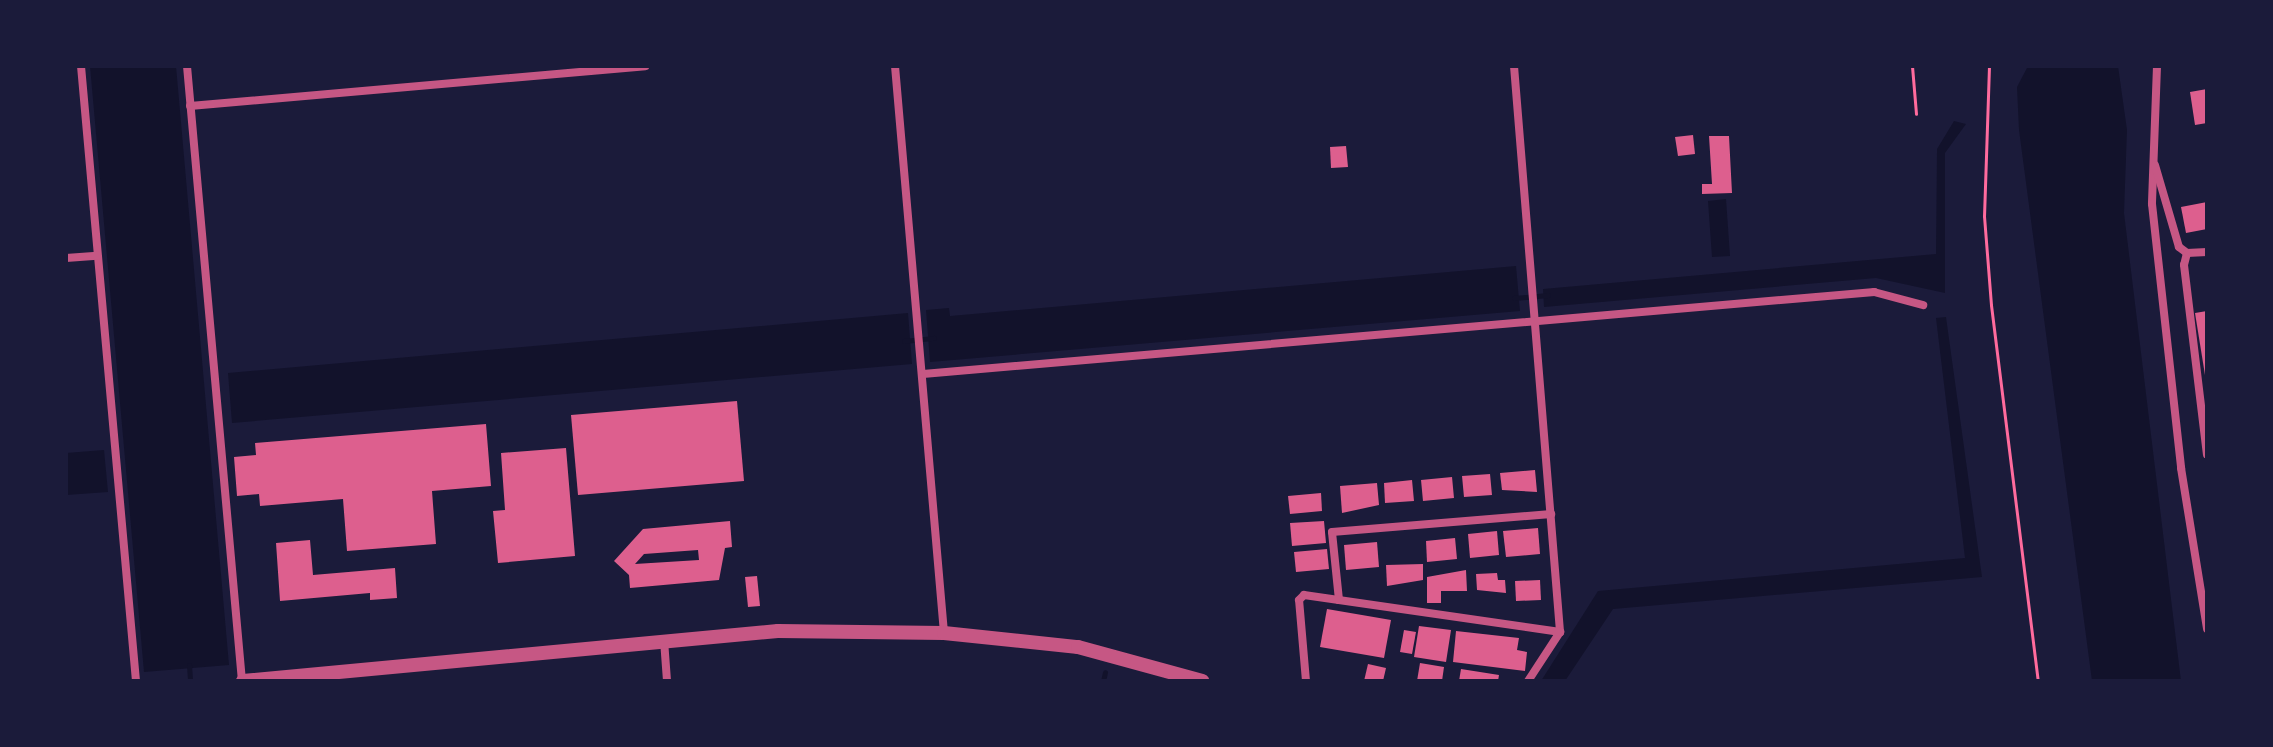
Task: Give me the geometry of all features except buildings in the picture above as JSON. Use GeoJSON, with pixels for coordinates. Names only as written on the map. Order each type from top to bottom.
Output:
{"type":"FeatureCollection","features":[{"type":"Feature","properties":{"kind":"street"},"geometry":{"type":"LineString","coordinates":[[81,66],[136,681]]}},
{"type":"Feature","properties":{"kind":"street"},"geometry":{"type":"LineString","coordinates":[[187,66],[243,681],[778,631],[944,633],[1078,647],[1174,677],[1202,681]]}},
{"type":"Feature","properties":{"kind":"street"},"geometry":{"type":"LineString","coordinates":[[190,106],[645,66]]}},
{"type":"Feature","properties":{"kind":"street"},"geometry":{"type":"LineString","coordinates":[[895,66],[944,633]]}},
{"type":"Feature","properties":{"kind":"street"},"geometry":{"type":"LineString","coordinates":[[1514,66],[1560,632],[1528,681]]}},
{"type":"Feature","properties":{"kind":"street"},"geometry":{"type":"LineString","coordinates":[[2157,66],[2152,204],[2179,452],[2207,629]]}},
{"type":"Feature","properties":{"kind":"street"},"geometry":{"type":"LineString","coordinates":[[2152,157],[2173,237],[2187,253]]}},
{"type":"Feature","properties":{"kind":"street"},"geometry":{"type":"LineString","coordinates":[[2187,253],[2207,252]]}},
{"type":"Feature","properties":{"kind":"street"},"geometry":{"type":"LineString","coordinates":[[2187,253],[2184,265],[2207,455]]}},
{"type":"Feature","properties":{"kind":"street"},"geometry":{"type":"LineString","coordinates":[[66,258],[97,256]]}},
{"type":"Feature","properties":{"kind":"street"},"geometry":{"type":"LineString","coordinates":[[923,374],[1874,292],[1923,305]]}},
{"type":"Feature","properties":{"kind":"street"},"geometry":{"type":"LineString","coordinates":[[1339,600],[1332,532],[1551,514]]}},
{"type":"Feature","properties":{"kind":"street"},"geometry":{"type":"LineString","coordinates":[[1306,681],[1299,600],[1304,595],[1560,632]]}},
{"type":"Feature","properties":{"kind":"street"},"geometry":{"type":"LineString","coordinates":[[664,640],[667,681]]}},
{"type":"Feature","properties":{"kind":"path"},"geometry":{"type":"LineString","coordinates":[[1912,66],[1916,114]]}},
{"type":"Feature","properties":{"kind":"path"},"geometry":{"type":"LineString","coordinates":[[1989,66],[1984,216],[1991,305],[2038,681]]}},
{"type":"Feature","properties":{"kind":"shaded area"},"geometry":{"type":"Polygon","coordinates":[[[90,66],[176,66],[229,665],[144,672],[90,66]]]}},
{"type":"Feature","properties":{"kind":"shaded area"},"geometry":{"type":"Polygon","coordinates":[[[2028,66],[2118,66],[2127,130],[2124,213],[2181,681],[2092,681],[2019,130],[2017,87],[2028,66]]]}},
{"type":"Feature","properties":{"kind":"shaded area"},"geometry":{"type":"Polygon","coordinates":[[[1954,121],[1966,124],[1945,153],[1945,293],[1876,278],[1544,307],[1543,289],[1936,254],[1937,149],[1954,121]]]}},
{"type":"Feature","properties":{"kind":"shaded area"},"geometry":{"type":"Polygon","coordinates":[[[1726,199],[1730,256],[1712,257],[1708,201],[1726,199]]]}},
{"type":"Feature","properties":{"kind":"shaded area"},"geometry":{"type":"Polygon","coordinates":[[[1516,266],[1520,311],[930,362],[926,310],[949,308],[950,316],[1516,266]]]}},
{"type":"Feature","properties":{"kind":"shaded area"},"geometry":{"type":"Polygon","coordinates":[[[908,313],[912,364],[232,423],[228,373],[908,313]]]}},
{"type":"Feature","properties":{"kind":"shaded area"},"geometry":{"type":"Polygon","coordinates":[[[1946,317],[1982,577],[1613,609],[1565,681],[1541,681],[1598,591],[1965,558],[1936,318],[1946,317]]]}},
{"type":"Feature","properties":{"kind":"shaded area"},"geometry":{"type":"Polygon","coordinates":[[[104,450],[108,492],[66,495],[66,453],[104,450]]]}},
{"type":"Feature","properties":{"kind":"waterway"},"geometry":{"type":"LineString","coordinates":[[1514,298],[1548,295]]}},
{"type":"Feature","properties":{"kind":"waterway"},"geometry":{"type":"LineString","coordinates":[[904,341],[934,338]]}},
{"type":"Feature","properties":{"kind":"waterway"},"geometry":{"type":"LineString","coordinates":[[189,665],[190,681]]}},
{"type":"Feature","properties":{"kind":"waterway"},"geometry":{"type":"LineString","coordinates":[[1103,681],[1105,672]]}}]}
